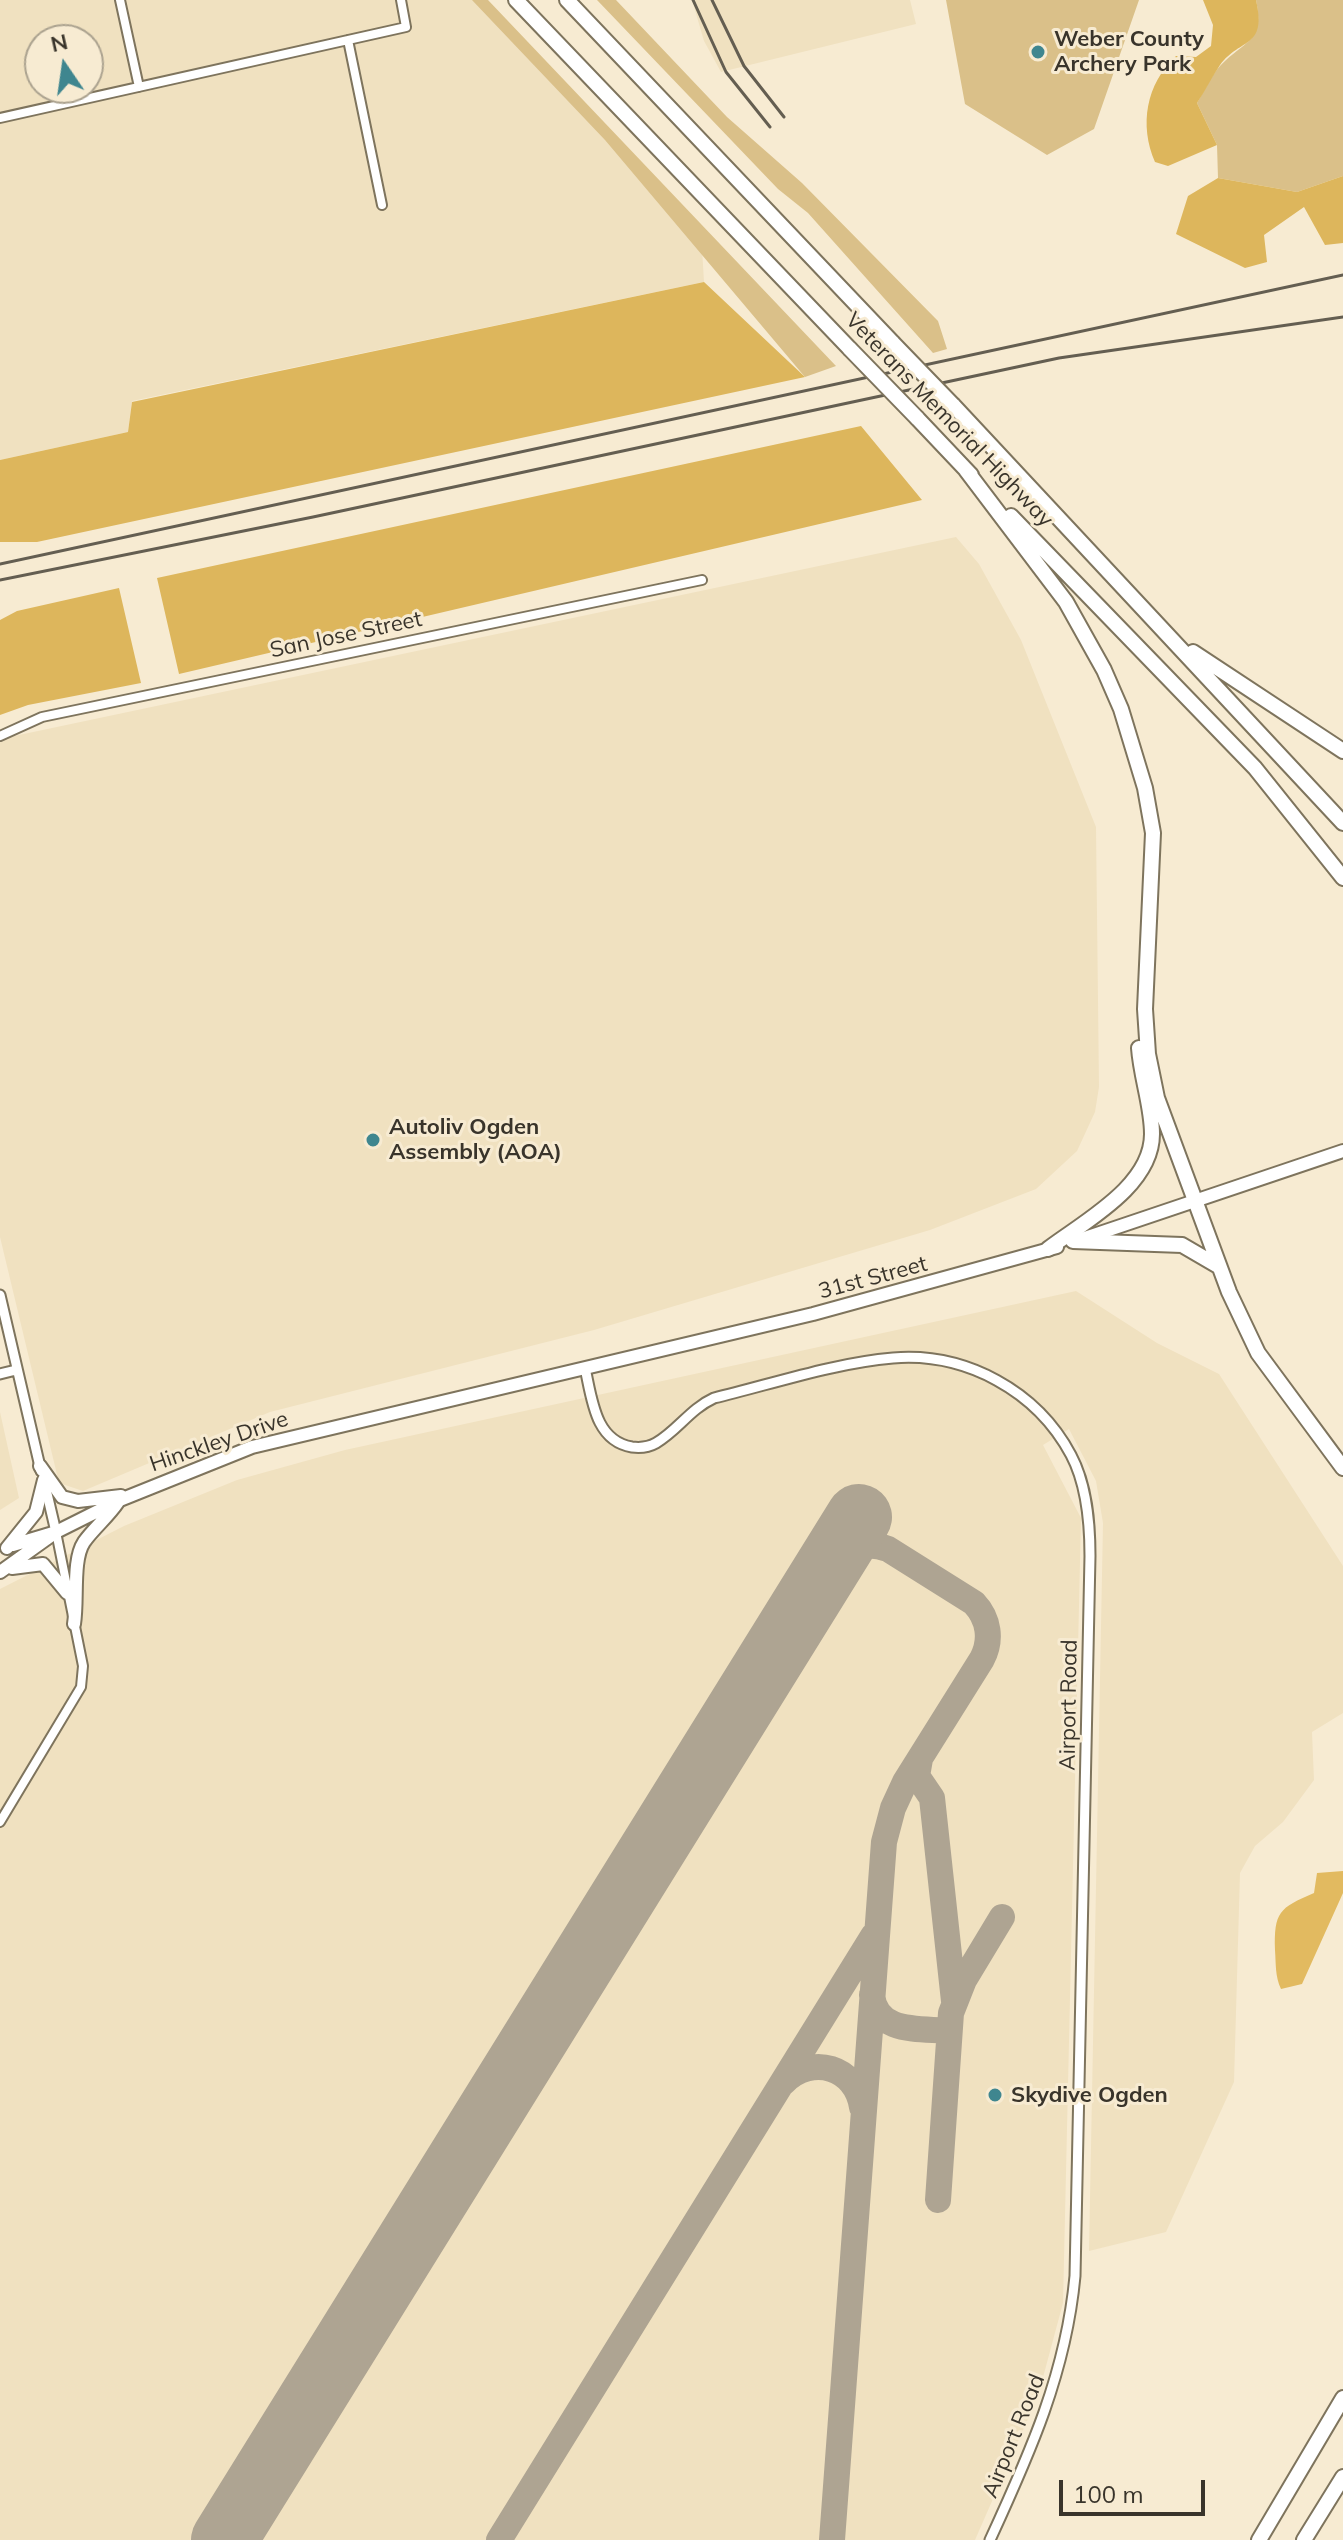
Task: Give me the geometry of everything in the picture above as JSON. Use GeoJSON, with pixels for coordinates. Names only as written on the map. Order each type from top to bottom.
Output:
{"type":"FeatureCollection","features":[{"type":"Feature","properties":{"kind":"highway","name":"Veterans Memorial Highway"},"geometry":{"type":"LineString","coordinates":[[516,0],[1255,768],[1343,878]]}},
{"type":"Feature","properties":{"kind":"highway","name":"Veterans Memorial Highway"},"geometry":{"type":"LineString","coordinates":[[567,0],[953,405],[1343,823]]}},
{"type":"Feature","properties":{"kind":"highway"},"geometry":{"type":"LineString","coordinates":[[966,470],[1066,602],[1104,670],[1134,747],[1153,833],[1145,1009],[1148,1054],[1157,1098],[1219,1266],[1258,1353],[1343,1468]]}},
{"type":"Feature","properties":{"kind":"highway"},"geometry":{"type":"LineString","coordinates":[[1170,636],[1343,751]]}},
{"type":"Feature","properties":{"kind":"highway"},"geometry":{"type":"LineString","coordinates":[[1048,1249],[1119,1195],[1146,1165],[1152,1132],[1138,1036],[1145,1009]]}},
{"type":"Feature","properties":{"kind":"highway"},"geometry":{"type":"LineString","coordinates":[[1073,1241],[1182,1245],[1219,1266]]}},
{"type":"Feature","properties":{"kind":"highway"},"geometry":{"type":"LineString","coordinates":[[1259,2540],[1343,2398]]}},
{"type":"Feature","properties":{"kind":"highway"},"geometry":{"type":"LineString","coordinates":[[1304,2540],[1343,2477]]}},
{"type":"Feature","properties":{"kind":"main road","name":"31st Street"},"geometry":{"type":"LineString","coordinates":[[403,1410],[813,1314],[1048,1249],[1195,1203],[1343,1151]]}},
{"type":"Feature","properties":{"kind":"main road","name":"Hinckley Drive"},"geometry":{"type":"LineString","coordinates":[[4,1550],[56,1532],[124,1498],[252,1447],[403,1410]]}},
{"type":"Feature","properties":{"kind":"main road"},"geometry":{"type":"LineString","coordinates":[[40,1466],[62,1497],[78,1501],[124,1498]]}},
{"type":"Feature","properties":{"kind":"main road"},"geometry":{"type":"LineString","coordinates":[[4,1550],[36,1512],[44,1480]]}},
{"type":"Feature","properties":{"kind":"main road"},"geometry":{"type":"LineString","coordinates":[[74,1624],[79,1596],[78,1555],[85,1541],[124,1498]]}},
{"type":"Feature","properties":{"kind":"main road","name":"Hinckley Drive"},"geometry":{"type":"LineString","coordinates":[[2,1571],[56,1532]]}},
{"type":"Feature","properties":{"kind":"main road"},"geometry":{"type":"LineString","coordinates":[[2,1571],[43,1564],[67,1593]]}},
{"type":"Feature","properties":{"kind":"street"},"geometry":{"type":"LineString","coordinates":[[120,0],[139,87]]}},
{"type":"Feature","properties":{"kind":"street"},"geometry":{"type":"LineString","coordinates":[[0,118],[406,27],[401,0]]}},
{"type":"Feature","properties":{"kind":"street"},"geometry":{"type":"LineString","coordinates":[[348,40],[382,205]]}},
{"type":"Feature","properties":{"kind":"street","name":"San Jose Street"},"geometry":{"type":"LineString","coordinates":[[0,736],[42,717],[702,580]]}},
{"type":"Feature","properties":{"kind":"street"},"geometry":{"type":"LineString","coordinates":[[0,1295],[56,1532],[83,1666],[81,1687],[0,1822]]}},
{"type":"Feature","properties":{"kind":"street","name":"Airport Road"},"geometry":{"type":"LineString","coordinates":[[585,1368],[595,1410],[607,1436],[622,1446],[639,1448],[655,1444],[695,1407],[714,1398],[893,1358],[955,1363],[997,1379],[1044,1417],[1072,1456],[1083,1487],[1090,1556],[1075,2276],[1066,2340],[1051,2402],[990,2540]]}},
{"type":"Feature","properties":{"kind":"street"},"geometry":{"type":"LineString","coordinates":[[0,1374],[16,1370]]}},
{"type":"Feature","properties":{"kind":"shaded area"},"geometry":{"type":"Polygon","coordinates":[[[0,0],[483,0],[702,248],[704,282],[132,401],[128,432],[0,460],[0,0]]]}},
{"type":"Feature","properties":{"kind":"shaded area"},"geometry":{"type":"Polygon","coordinates":[[[472,0],[488,0],[836,366],[805,377],[605,140],[472,0]]]}},
{"type":"Feature","properties":{"kind":"shaded area"},"geometry":{"type":"Polygon","coordinates":[[[597,0],[616,0],[727,117],[802,183],[938,321],[947,349],[933,353],[808,213],[778,189],[597,0]]]}},
{"type":"Feature","properties":{"kind":"shaded area"},"geometry":{"type":"Polygon","coordinates":[[[692,0],[910,0],[916,24],[721,72],[704,41],[692,0]]]}},
{"type":"Feature","properties":{"kind":"shaded area","name":"Weber County Archery Park"},"geometry":{"type":"Polygon","coordinates":[[[946,0],[1139,0],[1094,129],[1047,155],[965,104],[946,0]]]}},
{"type":"Feature","properties":{"kind":"shaded area"},"geometry":{"type":"Polygon","coordinates":[[[1203,0],[1256,0],[1258,27],[1250,40],[1220,65],[1197,103],[1217,145],[1168,166],[1155,162],[1150,148],[1148,106],[1158,79],[1176,56],[1196,57],[1211,46],[1213,25],[1203,0]]]}},
{"type":"Feature","properties":{"kind":"shaded area"},"geometry":{"type":"Polygon","coordinates":[[[1256,0],[1343,0],[1343,176],[1297,192],[1218,178],[1217,145],[1197,103],[1221,65],[1256,31],[1256,0]]]}},
{"type":"Feature","properties":{"kind":"shaded area"},"geometry":{"type":"Polygon","coordinates":[[[1343,176],[1343,243],[1325,245],[1304,207],[1264,235],[1267,262],[1245,268],[1176,234],[1188,196],[1218,178],[1297,192],[1343,176]]]}},
{"type":"Feature","properties":{"kind":"shaded area"},"geometry":{"type":"Polygon","coordinates":[[[704,282],[805,377],[37,542],[0,542],[0,460],[128,432],[132,402],[704,282]]]}},
{"type":"Feature","properties":{"kind":"shaded area"},"geometry":{"type":"Polygon","coordinates":[[[861,426],[922,500],[179,674],[157,578],[861,426]]]}},
{"type":"Feature","properties":{"kind":"shaded area"},"geometry":{"type":"Polygon","coordinates":[[[956,537],[979,564],[1021,640],[1096,827],[1099,1087],[1095,1112],[1077,1151],[1036,1189],[930,1230],[594,1330],[270,1412],[83,1491],[59,1483],[0,1237],[0,739],[956,537]]]}},
{"type":"Feature","properties":{"kind":"shaded area"},"geometry":{"type":"Polygon","coordinates":[[[119,588],[141,683],[28,705],[0,715],[0,620],[17,611],[119,588]]]}},
{"type":"Feature","properties":{"kind":"shaded area"},"geometry":{"type":"Polygon","coordinates":[[[1076,1291],[1157,1343],[1219,1374],[1343,1566],[1343,1713],[1312,1732],[1314,1780],[1283,1822],[1255,1846],[1240,1873],[1234,2082],[1166,2232],[1089,2251],[1103,1523],[1096,1481],[1069,1429],[1043,1445],[1081,1518],[1063,2303],[1038,2396],[975,2540],[0,2540],[0,1589],[124,1526],[237,1480],[345,1450],[1076,1291]]]}},
{"type":"Feature","properties":{"kind":"shaded area"},"geometry":{"type":"Polygon","coordinates":[[[0,1412],[19,1498],[0,1510],[0,1412]]]}},
{"type":"Feature","properties":{"kind":"shaded area"},"geometry":{"type":"Polygon","coordinates":[[[1343,1871],[1343,1893],[1302,1984],[1281,1989],[1276,1970],[1275,1937],[1281,1913],[1314,1893],[1317,1873],[1343,1871]]]}},
{"type":"Feature","properties":{"kind":"taxiway"},"geometry":{"type":"LineString","coordinates":[[828,1567],[855,1548],[871,1545],[888,1549],[974,1603],[986,1623],[988,1637],[982,1659],[905,1782],[893,1808],[884,1842],[832,2540]]}},
{"type":"Feature","properties":{"kind":"taxiway"},"geometry":{"type":"LineString","coordinates":[[920,1759],[917,1776],[932,1798],[954,2001]]}},
{"type":"Feature","properties":{"kind":"taxiway"},"geometry":{"type":"LineString","coordinates":[[938,2200],[951,2013],[964,1980],[1002,1917]]}},
{"type":"Feature","properties":{"kind":"taxiway"},"geometry":{"type":"LineString","coordinates":[[499,2540],[873,1936]]}},
{"type":"Feature","properties":{"kind":"taxiway"},"geometry":{"type":"LineString","coordinates":[[872,1995],[875,2008],[890,2023],[913,2029],[949,2031]]}},
{"type":"Feature","properties":{"kind":"taxiway"},"geometry":{"type":"LineString","coordinates":[[784,2082],[807,2068],[831,2069],[851,2082],[862,2107]]}},
{"type":"Feature","properties":{"kind":"runway"},"geometry":{"type":"LineString","coordinates":[[224,2540],[859,1517]]}},
{"type":"Feature","properties":{"kind":"railway"},"geometry":{"type":"LineString","coordinates":[[693,0],[726,72],[770,127]]}},
{"type":"Feature","properties":{"kind":"railway"},"geometry":{"type":"LineString","coordinates":[[712,0],[744,66],[784,117]]}},
{"type":"Feature","properties":{"kind":"railway"},"geometry":{"type":"LineString","coordinates":[[0,564],[1343,275]]}},
{"type":"Feature","properties":{"kind":"railway"},"geometry":{"type":"LineString","coordinates":[[0,580],[313,517],[1059,358],[1343,317]]}},
{"type":"Feature","properties":{"kind":"place","name":"Weber County Archery Park"},"geometry":{"type":"Point","coordinates":[1038,52]}},
{"type":"Feature","properties":{"kind":"place","name":"Autoliv Ogden Assembly (AOA)"},"geometry":{"type":"Point","coordinates":[373,1140]}},
{"type":"Feature","properties":{"kind":"place","name":"Skydive Ogden"},"geometry":{"type":"Point","coordinates":[995,2095]}}]}
